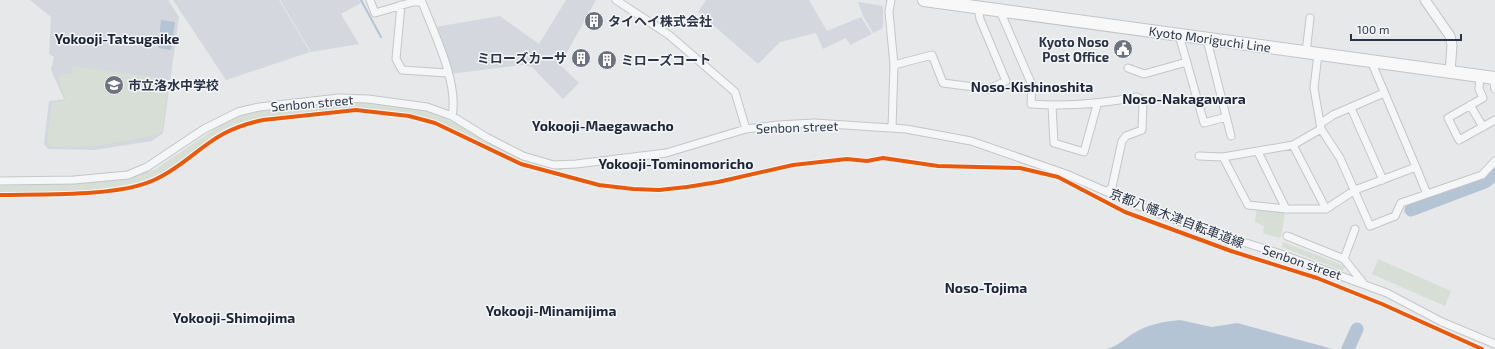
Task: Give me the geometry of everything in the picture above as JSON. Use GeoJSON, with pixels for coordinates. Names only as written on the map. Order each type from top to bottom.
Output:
{"type":"FeatureCollection","features":[{"type":"Feature","properties":{"kind":"main road","name":"Kyoto Moriguchi Line"},"geometry":{"type":"LineString","coordinates":[[924,0],[1207,40],[1450,72],[1480,77],[1494,82]]}},
{"type":"Feature","properties":{"kind":"street"},"geometry":{"type":"LineString","coordinates":[[370,0],[375,12],[413,2],[422,2],[447,73],[454,106],[452,116]]}},
{"type":"Feature","properties":{"kind":"street"},"geometry":{"type":"LineString","coordinates":[[616,0],[669,35],[735,92],[746,129]]}},
{"type":"Feature","properties":{"kind":"street"},"geometry":{"type":"LineString","coordinates":[[892,0],[889,12],[894,65],[892,128]]}},
{"type":"Feature","properties":{"kind":"street"},"geometry":{"type":"LineString","coordinates":[[1425,0],[1450,36],[1452,45],[1450,72]]}},
{"type":"Feature","properties":{"kind":"street"},"geometry":{"type":"LineString","coordinates":[[401,5],[396,59],[402,70],[447,73]]}},
{"type":"Feature","properties":{"kind":"street"},"geometry":{"type":"LineString","coordinates":[[894,65],[932,55],[943,83],[989,89],[1006,81],[980,19],[978,7]]}},
{"type":"Feature","properties":{"kind":"street"},"geometry":{"type":"LineString","coordinates":[[1000,11],[1032,85],[1031,104],[1052,106],[1097,104],[1136,97],[1143,102],[1142,130],[1132,132],[1122,141],[1112,187],[1108,191]]}},
{"type":"Feature","properties":{"kind":"street"},"geometry":{"type":"LineString","coordinates":[[1306,52],[1310,18]]}},
{"type":"Feature","properties":{"kind":"street"},"geometry":{"type":"LineString","coordinates":[[1179,35],[1204,122],[1226,117]]}},
{"type":"Feature","properties":{"kind":"street"},"geometry":{"type":"LineString","coordinates":[[1207,40],[1231,136]]}},
{"type":"Feature","properties":{"kind":"street"},"geometry":{"type":"LineString","coordinates":[[1318,54],[1314,88],[1320,126],[1340,158],[1370,226],[1395,216],[1400,203],[1482,175],[1495,161]]}},
{"type":"Feature","properties":{"kind":"street"},"geometry":{"type":"LineString","coordinates":[[1371,61],[1427,194]]}},
{"type":"Feature","properties":{"kind":"street"},"geometry":{"type":"LineString","coordinates":[[1128,68],[1144,74],[1187,62]]}},
{"type":"Feature","properties":{"kind":"street"},"geometry":{"type":"LineString","coordinates":[[1480,77],[1479,89],[1483,98],[1448,118],[1459,140],[1495,120]]}},
{"type":"Feature","properties":{"kind":"street"},"geometry":{"type":"LineString","coordinates":[[1199,156],[1223,157],[1293,145],[1333,115],[1384,93]]}},
{"type":"Feature","properties":{"kind":"street","name":"Senbon street"},"geometry":{"type":"LineString","coordinates":[[0,181],[74,180],[128,175],[159,161],[219,120],[238,112],[259,107],[339,98],[368,99],[427,107],[452,116],[486,137],[523,156],[554,165],[576,164],[666,153],[746,129],[778,125],[814,123],[892,128],[971,141],[1066,174],[1144,208],[1189,225],[1278,253],[1387,293],[1442,322],[1495,344]]}},
{"type":"Feature","properties":{"kind":"street"},"geometry":{"type":"LineString","coordinates":[[1052,106],[1054,143],[1084,152],[1097,104]]}},
{"type":"Feature","properties":{"kind":"street"},"geometry":{"type":"LineString","coordinates":[[1470,105],[1483,127]]}},
{"type":"Feature","properties":{"kind":"street"},"geometry":{"type":"LineString","coordinates":[[1351,108],[1383,180]]}},
{"type":"Feature","properties":{"kind":"street"},"geometry":{"type":"LineString","coordinates":[[1293,145],[1326,209]]}},
{"type":"Feature","properties":{"kind":"street"},"geometry":{"type":"LineString","coordinates":[[1258,152],[1286,209]]}},
{"type":"Feature","properties":{"kind":"street"},"geometry":{"type":"LineString","coordinates":[[1223,157],[1248,205],[1286,209],[1326,209],[1355,190],[1416,167]]}},
{"type":"Feature","properties":{"kind":"street"},"geometry":{"type":"LineString","coordinates":[[1344,259],[1355,229]]}},
{"type":"Feature","properties":{"kind":"street"},"geometry":{"type":"LineString","coordinates":[[1287,236],[1344,259],[1364,284]]}},
{"type":"Feature","properties":{"kind":"shaded area","name":"市立洛水中学校"},"geometry":{"type":"Polygon","coordinates":[[[30,0],[168,0],[179,17],[163,133],[152,141],[94,150],[48,149],[44,144],[49,101],[64,99],[51,70],[54,57],[49,54],[51,17],[30,0]]]}},
{"type":"Feature","properties":{"kind":"shaded area"},"geometry":{"type":"Polygon","coordinates":[[[173,0],[279,0],[310,52],[226,80],[173,0]]]}},
{"type":"Feature","properties":{"kind":"shaded area"},"geometry":{"type":"Polygon","coordinates":[[[280,0],[359,0],[361,3],[341,14],[359,44],[311,52],[280,0]]]}},
{"type":"Feature","properties":{"kind":"shaded area"},"geometry":{"type":"Polygon","coordinates":[[[566,0],[596,0],[560,65],[579,83],[563,99],[532,67],[523,65],[449,74],[435,27],[500,16],[539,44],[566,0]]]}},
{"type":"Feature","properties":{"kind":"shaded area"},"geometry":{"type":"Polygon","coordinates":[[[706,0],[809,0],[827,31],[861,17],[872,34],[850,45],[846,38],[823,49],[816,33],[780,42],[758,64],[698,12],[706,0]]]}},
{"type":"Feature","properties":{"kind":"shaded area"},"geometry":{"type":"Polygon","coordinates":[[[858,2],[883,6],[883,28],[873,33],[863,16],[858,2]]]}},
{"type":"Feature","properties":{"kind":"shaded area"},"geometry":{"type":"Polygon","coordinates":[[[73,66],[154,77],[153,86],[168,87],[162,131],[157,135],[97,146],[52,147],[47,141],[52,102],[66,100],[57,77],[63,74],[71,74],[73,66]]]}},
{"type":"Feature","properties":{"kind":"shaded area"},"geometry":{"type":"Polygon","coordinates":[[[349,102],[378,102],[429,110],[522,157],[565,168],[553,171],[538,169],[520,163],[434,121],[414,115],[393,111],[346,108],[273,116],[239,123],[218,133],[166,170],[147,179],[131,184],[75,191],[0,193],[0,186],[121,180],[156,169],[225,122],[251,112],[349,102]]]}},
{"type":"Feature","properties":{"kind":"shaded area"},"geometry":{"type":"Polygon","coordinates":[[[1257,208],[1285,212],[1281,237],[1279,238],[1263,233],[1264,226],[1255,222],[1257,208]]]}},
{"type":"Feature","properties":{"kind":"shaded area"},"geometry":{"type":"Polygon","coordinates":[[[1283,242],[1345,266],[1343,271],[1282,247],[1283,242]]]}},
{"type":"Feature","properties":{"kind":"shaded area"},"geometry":{"type":"Polygon","coordinates":[[[1378,259],[1451,291],[1445,306],[1372,274],[1378,259]]]}},
{"type":"Feature","properties":{"kind":"water"},"geometry":{"type":"Polygon","coordinates":[[[161,20],[175,22],[171,50],[158,48],[161,20]]]}},
{"type":"Feature","properties":{"kind":"water"},"geometry":{"type":"Polygon","coordinates":[[[1180,320],[1212,327],[1237,323],[1333,349],[1106,349],[1117,345],[1134,333],[1150,325],[1180,320]]]}},
{"type":"Feature","properties":{"kind":"waterway"},"geometry":{"type":"LineString","coordinates":[[361,0],[381,37]]}},
{"type":"Feature","properties":{"kind":"waterway"},"geometry":{"type":"LineString","coordinates":[[1411,210],[1485,182],[1495,174]]}},
{"type":"Feature","properties":{"kind":"waterway"},"geometry":{"type":"LineString","coordinates":[[1348,349],[1357,329]]}},
{"type":"Feature","properties":{"kind":"cycle path","name":"京都八幡木津自転車道線"},"geometry":{"type":"LineString","coordinates":[[0,195],[79,194],[101,192],[139,185],[154,180],[172,170],[214,139],[253,122],[356,110],[409,116],[435,123],[521,164],[599,185],[633,189],[659,190],[687,187],[718,182],[793,165],[847,159],[867,161],[883,158],[938,166],[1020,168],[1058,177],[1125,212],[1231,251],[1317,278],[1382,304],[1482,349]]}},
{"type":"Feature","properties":{"kind":"place","name":"タイヘイ株式会社"},"geometry":{"type":"Point","coordinates":[594,21]}},
{"type":"Feature","properties":{"kind":"place","name":"Kyoto Noso Post Office"},"geometry":{"type":"Point","coordinates":[1123,49]}},
{"type":"Feature","properties":{"kind":"place","name":"ミローズカーサ"},"geometry":{"type":"Point","coordinates":[581,58]}},
{"type":"Feature","properties":{"kind":"place","name":"ミローズコート"},"geometry":{"type":"Point","coordinates":[607,60]}},
{"type":"Feature","properties":{"kind":"place","name":"市立洛水中学校"},"geometry":{"type":"Point","coordinates":[114,85]}},
{"type":"Feature","properties":{"kind":"district","name":"Yokooji-Tatsugaike"},"geometry":{"type":"Point","coordinates":[117,38]}},
{"type":"Feature","properties":{"kind":"district","name":"Noso-Kishinoshita"},"geometry":{"type":"Point","coordinates":[1032,86]}},
{"type":"Feature","properties":{"kind":"district","name":"Noso-Nakagawara"},"geometry":{"type":"Point","coordinates":[1184,98]}},
{"type":"Feature","properties":{"kind":"district","name":"Yokooji-Maegawacho"},"geometry":{"type":"Point","coordinates":[603,125]}},
{"type":"Feature","properties":{"kind":"district","name":"Yokooji-Tominomoricho"},"geometry":{"type":"Point","coordinates":[676,163]}},
{"type":"Feature","properties":{"kind":"district","name":"Noso-Tojima"},"geometry":{"type":"Point","coordinates":[986,287]}},
{"type":"Feature","properties":{"kind":"district","name":"Yokooji-Minamijima"},"geometry":{"type":"Point","coordinates":[551,310]}},
{"type":"Feature","properties":{"kind":"district","name":"Yokooji-Shimojima"},"geometry":{"type":"Point","coordinates":[234,317]}}]}
